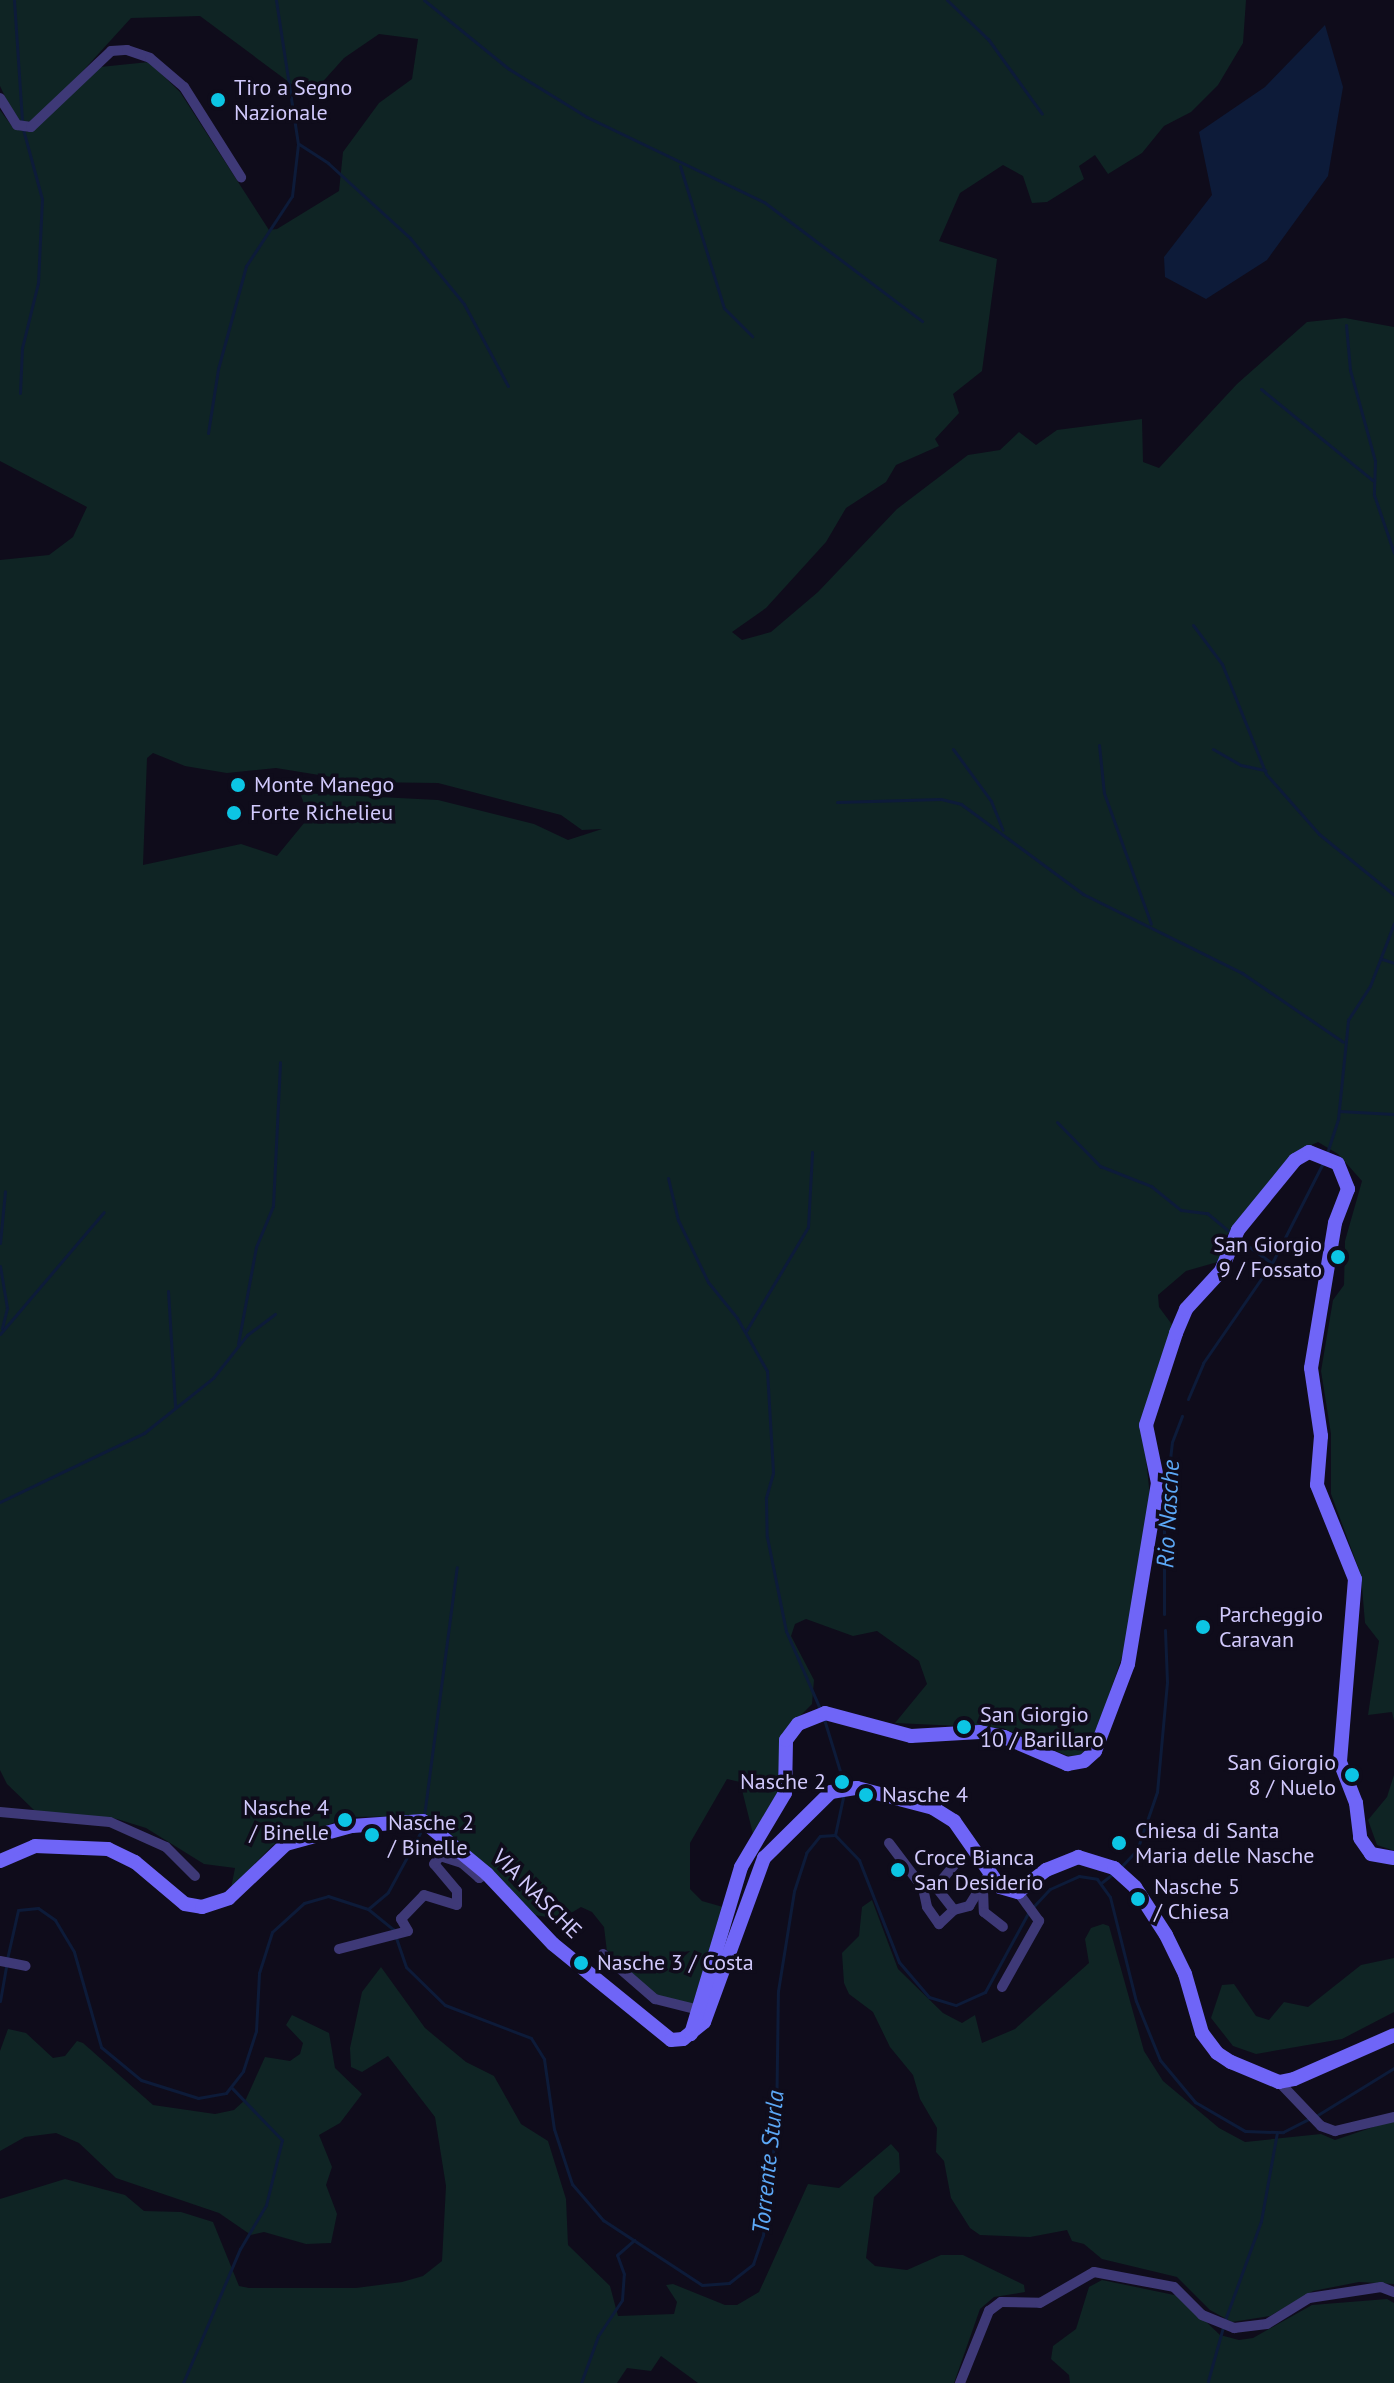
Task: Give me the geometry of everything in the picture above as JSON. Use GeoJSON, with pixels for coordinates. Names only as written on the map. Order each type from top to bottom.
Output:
{"type":"FeatureCollection","features":[{"type":"Feature","properties":{"kind":"street"},"geometry":{"type":"LineString","coordinates":[[0,98],[17,125],[31,127],[111,51],[127,50],[150,58],[184,87],[241,177]]}},
{"type":"Feature","properties":{"kind":"street"},"geometry":{"type":"LineString","coordinates":[[691,2034],[741,1867],[785,1793],[786,1740],[798,1724],[819,1713],[831,1713],[911,1736],[980,1732],[1004,1737],[1067,1764],[1084,1761],[1095,1751],[1128,1664],[1156,1510],[1158,1483],[1146,1425],[1186,1309],[1221,1271],[1236,1236],[1295,1160],[1309,1152],[1343,1169],[1348,1189],[1335,1223],[1311,1368],[1321,1436],[1317,1485],[1355,1579],[1340,1762],[1356,1803],[1360,1838],[1371,1854],[1394,1858]]}},
{"type":"Feature","properties":{"kind":"street"},"geometry":{"type":"LineString","coordinates":[[691,2034],[704,2022],[764,1858],[834,1791],[851,1788],[933,1808],[954,1821],[986,1879],[1021,1895],[1038,1915],[1037,1928],[1002,1987]]}},
{"type":"Feature","properties":{"kind":"street"},"geometry":{"type":"LineString","coordinates":[[0,1812],[110,1822],[166,1847],[195,1876]]}},
{"type":"Feature","properties":{"kind":"street","name":"VIA NASCHE"},"geometry":{"type":"LineString","coordinates":[[0,1861],[35,1846],[108,1849],[135,1862],[185,1904],[202,1907],[229,1898],[286,1844],[336,1829],[416,1820],[439,1830],[487,1874],[553,1944],[657,2032],[671,2040],[691,2034]]}},
{"type":"Feature","properties":{"kind":"street"},"geometry":{"type":"LineString","coordinates":[[889,1843],[923,1888],[927,1907],[939,1924],[954,1910],[969,1906],[986,1879]]}},
{"type":"Feature","properties":{"kind":"street"},"geometry":{"type":"LineString","coordinates":[[954,1910],[936,1887],[961,1857]]}},
{"type":"Feature","properties":{"kind":"street"},"geometry":{"type":"LineString","coordinates":[[1021,1895],[1046,1870],[1078,1857],[1118,1871],[1135,1887],[1166,1935],[1185,1974],[1198,2025],[1217,2053],[1279,2082],[1321,2126],[1335,2131],[1394,2117]]}},
{"type":"Feature","properties":{"kind":"street"},"geometry":{"type":"LineString","coordinates":[[339,1949],[354,1941],[381,1941],[408,1931],[401,1919],[424,1895],[460,1902],[434,1861],[455,1860],[479,1878],[487,1874]]}},
{"type":"Feature","properties":{"kind":"street"},"geometry":{"type":"LineString","coordinates":[[986,1879],[984,1912],[1003,1927]]}},
{"type":"Feature","properties":{"kind":"street"},"geometry":{"type":"LineString","coordinates":[[603,1954],[655,1999],[699,2010]]}},
{"type":"Feature","properties":{"kind":"street"},"geometry":{"type":"LineString","coordinates":[[0,1960],[25,1966]]}},
{"type":"Feature","properties":{"kind":"street"},"geometry":{"type":"LineString","coordinates":[[1279,2082],[1394,2035]]}},
{"type":"Feature","properties":{"kind":"street"},"geometry":{"type":"LineString","coordinates":[[960,2383],[989,2311],[1001,2302],[1040,2303],[1094,2272],[1174,2287],[1202,2315],[1234,2328],[1267,2324],[1309,2298],[1381,2287],[1394,2292]]}},
{"type":"Feature","properties":{"kind":"green space"},"geometry":{"type":"Polygon","coordinates":[[[0,0],[1246,0],[1243,43],[1218,85],[1191,112],[1164,126],[1142,153],[1108,174],[1095,155],[1079,166],[1084,179],[1047,202],[1032,203],[1023,176],[1003,165],[960,193],[939,241],[997,259],[982,371],[953,394],[959,413],[935,439],[939,446],[896,465],[886,482],[846,508],[826,542],[766,608],[732,632],[742,640],[771,632],[818,592],[897,509],[968,455],[1000,450],[1019,432],[1036,445],[1057,430],[1142,419],[1143,462],[1159,468],[1237,384],[1307,322],[1345,318],[1394,327],[1394,1721],[1392,1712],[1368,1715],[1379,1641],[1365,1623],[1361,1575],[1331,1494],[1331,1434],[1321,1371],[1333,1300],[1344,1285],[1345,1241],[1362,1181],[1338,1154],[1318,1142],[1300,1150],[1227,1235],[1221,1261],[1186,1271],[1158,1295],[1159,1307],[1173,1326],[1142,1419],[1150,1497],[1125,1648],[1093,1742],[1080,1755],[1068,1756],[1003,1728],[895,1723],[927,1684],[919,1661],[877,1631],[853,1636],[806,1619],[795,1624],[791,1636],[814,1680],[812,1704],[784,1732],[782,1785],[753,1834],[740,1782],[727,1779],[690,1843],[690,1889],[702,1901],[723,1907],[692,2006],[658,1996],[607,1952],[604,1927],[592,1912],[581,1907],[561,1919],[534,1915],[438,1822],[422,1816],[349,1817],[273,1845],[231,1888],[235,1868],[204,1864],[146,1828],[117,1819],[35,1811],[7,1784],[0,1770],[0,560],[49,555],[73,537],[87,507],[0,461],[0,110],[14,129],[30,132],[100,67],[149,62],[180,92],[269,230],[277,229],[339,191],[343,152],[379,103],[412,79],[418,39],[379,34],[344,58],[309,97],[200,16],[131,18],[41,117],[25,123],[15,118],[0,86],[0,0]],[[153,753],[147,758],[143,865],[241,844],[277,856],[309,817],[300,793],[438,800],[534,824],[568,840],[602,829],[582,830],[561,815],[438,783],[362,782],[276,768],[227,773],[185,766],[153,753]]]}},
{"type":"Feature","properties":{"kind":"green space"},"geometry":{"type":"Polygon","coordinates":[[[1394,1775],[1392,1850],[1377,1845],[1368,1820],[1387,1797],[1394,1775]]]}},
{"type":"Feature","properties":{"kind":"green space"},"geometry":{"type":"Polygon","coordinates":[[[872,1900],[898,1969],[943,2013],[962,2023],[975,2015],[982,2043],[1015,2029],[1089,1963],[1085,1939],[1091,1928],[1103,1924],[1109,1926],[1144,2051],[1163,2081],[1219,2128],[1245,2142],[1321,2134],[1335,2140],[1394,2120],[1394,2284],[1359,2282],[1313,2291],[1270,2316],[1232,2322],[1210,2310],[1177,2277],[1102,2259],[1084,2244],[1072,2241],[1067,2230],[1030,2237],[980,2235],[970,2228],[951,2198],[944,2161],[936,2152],[937,2128],[920,2099],[913,2075],[890,2047],[873,2012],[849,1994],[844,1983],[842,1953],[859,1936],[862,1907],[872,1900]]]}},
{"type":"Feature","properties":{"kind":"green space"},"geometry":{"type":"Polygon","coordinates":[[[1394,1958],[1394,2012],[1342,2039],[1256,2054],[1233,2046],[1211,2018],[1222,1985],[1234,1984],[1256,2016],[1269,2020],[1284,2002],[1308,2007],[1361,1965],[1394,1958]]]}},
{"type":"Feature","properties":{"kind":"green space"},"geometry":{"type":"Polygon","coordinates":[[[381,1967],[425,2028],[466,2062],[494,2076],[521,2124],[548,2141],[566,2199],[568,2245],[610,2286],[618,2316],[674,2314],[677,2302],[666,2285],[673,2284],[725,2305],[737,2305],[759,2292],[808,2184],[839,2188],[891,2144],[899,2153],[900,2172],[874,2197],[866,2258],[875,2266],[907,2270],[941,2255],[963,2255],[1024,2285],[1025,2292],[994,2297],[980,2309],[954,2383],[698,2383],[661,2356],[651,2371],[627,2368],[617,2383],[0,2383],[0,2199],[65,2179],[125,2195],[144,2211],[181,2212],[213,2222],[239,2286],[356,2288],[423,2276],[442,2261],[446,2186],[435,2117],[388,2056],[362,2072],[351,2067],[350,2048],[362,1992],[381,1967]]]}},
{"type":"Feature","properties":{"kind":"green space"},"geometry":{"type":"Polygon","coordinates":[[[292,2015],[329,2033],[335,2068],[362,2094],[340,2123],[319,2135],[332,2167],[326,2185],[337,2214],[331,2243],[306,2244],[264,2232],[251,2235],[219,2213],[116,2178],[79,2143],[56,2133],[25,2137],[0,2151],[0,2051],[8,2029],[26,2033],[53,2058],[65,2056],[77,2041],[83,2043],[153,2105],[215,2114],[234,2110],[246,2099],[265,2057],[290,2061],[300,2054],[303,2043],[286,2025],[292,2015]]]}},
{"type":"Feature","properties":{"kind":"green space"},"geometry":{"type":"Polygon","coordinates":[[[1102,2280],[1179,2296],[1220,2335],[1239,2340],[1253,2338],[1312,2305],[1387,2299],[1394,2303],[1394,2383],[1070,2383],[1069,2375],[1051,2359],[1053,2346],[1076,2329],[1089,2287],[1102,2280]]]}},
{"type":"Feature","properties":{"kind":"water"},"geometry":{"type":"Polygon","coordinates":[[[1325,25],[1343,87],[1328,176],[1267,260],[1206,299],[1165,277],[1164,257],[1212,195],[1199,132],[1265,87],[1325,25]]]}},
{"type":"Feature","properties":{"kind":"waterway"},"geometry":{"type":"LineString","coordinates":[[14,0],[22,122]]}},
{"type":"Feature","properties":{"kind":"waterway"},"geometry":{"type":"LineString","coordinates":[[208,433],[218,369],[246,266],[292,196],[298,144],[276,0]]}},
{"type":"Feature","properties":{"kind":"waterway"},"geometry":{"type":"LineString","coordinates":[[424,0],[509,69],[587,117],[764,202],[922,321]]}},
{"type":"Feature","properties":{"kind":"waterway"},"geometry":{"type":"LineString","coordinates":[[947,0],[988,39],[1042,114]]}},
{"type":"Feature","properties":{"kind":"waterway"},"geometry":{"type":"LineString","coordinates":[[20,393],[22,348],[38,283],[42,199],[23,129]]}},
{"type":"Feature","properties":{"kind":"waterway"},"geometry":{"type":"LineString","coordinates":[[299,144],[328,163],[410,238],[464,304],[508,386]]}},
{"type":"Feature","properties":{"kind":"waterway"},"geometry":{"type":"LineString","coordinates":[[680,166],[724,308],[752,336]]}},
{"type":"Feature","properties":{"kind":"waterway"},"geometry":{"type":"LineString","coordinates":[[1346,325],[1350,370],[1375,461],[1374,495],[1394,553]]}},
{"type":"Feature","properties":{"kind":"waterway"},"geometry":{"type":"LineString","coordinates":[[1261,389],[1372,480]]}},
{"type":"Feature","properties":{"kind":"waterway"},"geometry":{"type":"LineString","coordinates":[[1193,625],[1222,664],[1266,774],[1319,834],[1394,895]]}},
{"type":"Feature","properties":{"kind":"waterway"},"geometry":{"type":"LineString","coordinates":[[1099,745],[1104,793],[1151,924]]}},
{"type":"Feature","properties":{"kind":"waterway"},"geometry":{"type":"LineString","coordinates":[[953,749],[991,801],[1003,830]]}},
{"type":"Feature","properties":{"kind":"waterway"},"geometry":{"type":"LineString","coordinates":[[1213,749],[1241,765],[1265,770]]}},
{"type":"Feature","properties":{"kind":"waterway"},"geometry":{"type":"LineString","coordinates":[[837,802],[941,799],[961,804],[1083,894],[1242,973],[1343,1042]]}},
{"type":"Feature","properties":{"kind":"waterway"},"geometry":{"type":"LineString","coordinates":[[1327,1153],[1338,1119],[1348,1020],[1370,986],[1394,923]]}},
{"type":"Feature","properties":{"kind":"waterway"},"geometry":{"type":"LineString","coordinates":[[1382,959],[1394,963]]}},
{"type":"Feature","properties":{"kind":"waterway"},"geometry":{"type":"LineString","coordinates":[[238,1344],[256,1247],[273,1206],[280,1062]]}},
{"type":"Feature","properties":{"kind":"waterway"},"geometry":{"type":"LineString","coordinates":[[1339,1111],[1394,1114]]}},
{"type":"Feature","properties":{"kind":"waterway"},"geometry":{"type":"LineString","coordinates":[[1057,1122],[1100,1166],[1151,1186],[1181,1210],[1207,1213],[1231,1233]]}},
{"type":"Feature","properties":{"kind":"waterway"},"geometry":{"type":"LineString","coordinates":[[746,1331],[808,1227],[812,1152]]}},
{"type":"Feature","properties":{"kind":"waterway"},"geometry":{"type":"LineString","coordinates":[[1188,1399],[1203,1363],[1272,1263],[1323,1163]]}},
{"type":"Feature","properties":{"kind":"waterway"},"geometry":{"type":"LineString","coordinates":[[668,1178],[678,1220],[708,1282],[737,1318],[767,1371],[773,1473],[766,1498],[767,1537],[786,1631],[820,1709]]}},
{"type":"Feature","properties":{"kind":"waterway"},"geometry":{"type":"LineString","coordinates":[[0,1243],[5,1191]]}},
{"type":"Feature","properties":{"kind":"waterway"},"geometry":{"type":"LineString","coordinates":[[0,1334],[104,1212]]}},
{"type":"Feature","properties":{"kind":"waterway"},"geometry":{"type":"LineString","coordinates":[[1240,1240],[1272,1263]]}},
{"type":"Feature","properties":{"kind":"waterway"},"geometry":{"type":"LineString","coordinates":[[0,1266],[7,1308],[2,1328]]}},
{"type":"Feature","properties":{"kind":"waterway"},"geometry":{"type":"LineString","coordinates":[[168,1291],[175,1407]]}},
{"type":"Feature","properties":{"kind":"waterway"},"geometry":{"type":"LineString","coordinates":[[0,1502],[144,1433],[213,1378],[247,1335],[275,1314]]}},
{"type":"Feature","properties":{"kind":"waterway","name":"Rio Nasche"},"geometry":{"type":"LineString","coordinates":[[1164,1614],[1164,1511],[1172,1442],[1182,1416]]}},
{"type":"Feature","properties":{"kind":"waterway"},"geometry":{"type":"LineString","coordinates":[[424,1816],[457,1567]]}},
{"type":"Feature","properties":{"kind":"waterway","name":"Rio Nasche"},"geometry":{"type":"LineString","coordinates":[[1120,1868],[1137,1850],[1157,1792],[1167,1682],[1165,1630]]}},
{"type":"Feature","properties":{"kind":"waterway"},"geometry":{"type":"LineString","coordinates":[[824,1719],[844,1784]]}},
{"type":"Feature","properties":{"kind":"waterway"},"geometry":{"type":"LineString","coordinates":[[835,1835],[843,1796]]}},
{"type":"Feature","properties":{"kind":"waterway"},"geometry":{"type":"LineString","coordinates":[[368,1909],[388,1892],[420,1833]]}},
{"type":"Feature","properties":{"kind":"waterway","name":"Torrente Sturla"},"geometry":{"type":"LineString","coordinates":[[7,1959],[18,1910],[38,1908],[55,1920],[74,1952],[101,2047],[141,2080],[198,2098],[226,2093],[243,2071],[256,2031],[259,1973],[272,1932],[304,1903],[328,1896],[368,1909],[393,1929],[406,1967],[445,2005],[531,2038],[544,2059],[554,2129],[572,2184],[603,2220],[702,2285],[729,2283],[753,2264],[763,2235],[776,2128],[778,1991],[794,1891],[806,1853],[820,1836],[835,1835],[859,1860],[899,1962],[929,1997],[956,2005],[985,1992],[1028,1913]]}},
{"type":"Feature","properties":{"kind":"waterway"},"geometry":{"type":"LineString","coordinates":[[1101,1883],[1114,1873]]}},
{"type":"Feature","properties":{"kind":"waterway","name":"Torrente Sturla"},"geometry":{"type":"LineString","coordinates":[[1033,1907],[1050,1889],[1079,1876],[1097,1879],[1110,1897],[1136,2001],[1160,2060],[1195,2102],[1245,2131],[1283,2132],[1309,2119]]}},
{"type":"Feature","properties":{"kind":"waterway","name":"Torrente Sturla"},"geometry":{"type":"LineString","coordinates":[[0,2001],[6,1966]]}},
{"type":"Feature","properties":{"kind":"waterway","name":"Torrente Sturla"},"geometry":{"type":"LineString","coordinates":[[1316,2116],[1394,2068]]}},
{"type":"Feature","properties":{"kind":"waterway"},"geometry":{"type":"LineString","coordinates":[[183,2383],[240,2249],[266,2205],[282,2140],[232,2088]]}},
{"type":"Feature","properties":{"kind":"waterway"},"geometry":{"type":"LineString","coordinates":[[1225,2320],[1261,2221],[1277,2132]]}},
{"type":"Feature","properties":{"kind":"waterway"},"geometry":{"type":"LineString","coordinates":[[581,2383],[598,2336],[622,2300],[624,2274],[617,2255],[634,2240]]}},
{"type":"Feature","properties":{"kind":"waterway"},"geometry":{"type":"LineString","coordinates":[[1208,2381],[1223,2327]]}},
{"type":"Feature","properties":{"kind":"place","name":"Tiro a Segno Nazionale"},"geometry":{"type":"Point","coordinates":[218,100]}},
{"type":"Feature","properties":{"kind":"place","name":"Monte Manego"},"geometry":{"type":"Point","coordinates":[238,785]}},
{"type":"Feature","properties":{"kind":"place","name":"Forte Richelieu"},"geometry":{"type":"Point","coordinates":[234,813]}},
{"type":"Feature","properties":{"kind":"place","name":"San Giorgio 9 / Fossato"},"geometry":{"type":"Point","coordinates":[1338,1257]}},
{"type":"Feature","properties":{"kind":"place","name":"Parcheggio Caravan"},"geometry":{"type":"Point","coordinates":[1203,1627]}},
{"type":"Feature","properties":{"kind":"place","name":"San Giorgio 10 / Barillaro"},"geometry":{"type":"Point","coordinates":[964,1727]}},
{"type":"Feature","properties":{"kind":"place","name":"San Giorgio 8 / Nuelo"},"geometry":{"type":"Point","coordinates":[1352,1775]}},
{"type":"Feature","properties":{"kind":"place","name":"Nasche 2"},"geometry":{"type":"Point","coordinates":[842,1782]}},
{"type":"Feature","properties":{"kind":"place","name":"Nasche 4"},"geometry":{"type":"Point","coordinates":[866,1795]}},
{"type":"Feature","properties":{"kind":"place","name":"Nasche 4 / Binelle"},"geometry":{"type":"Point","coordinates":[345,1820]}},
{"type":"Feature","properties":{"kind":"place","name":"Nasche 2 / Binelle"},"geometry":{"type":"Point","coordinates":[372,1835]}},
{"type":"Feature","properties":{"kind":"place","name":"Chiesa di Santa Maria delle Nasche"},"geometry":{"type":"Point","coordinates":[1119,1843]}},
{"type":"Feature","properties":{"kind":"place","name":"Croce Bianca San Desiderio"},"geometry":{"type":"Point","coordinates":[898,1870]}},
{"type":"Feature","properties":{"kind":"place","name":"Nasche 5 / Chiesa"},"geometry":{"type":"Point","coordinates":[1138,1899]}},
{"type":"Feature","properties":{"kind":"place","name":"Nasche 3 / Costa"},"geometry":{"type":"Point","coordinates":[581,1963]}}]}
